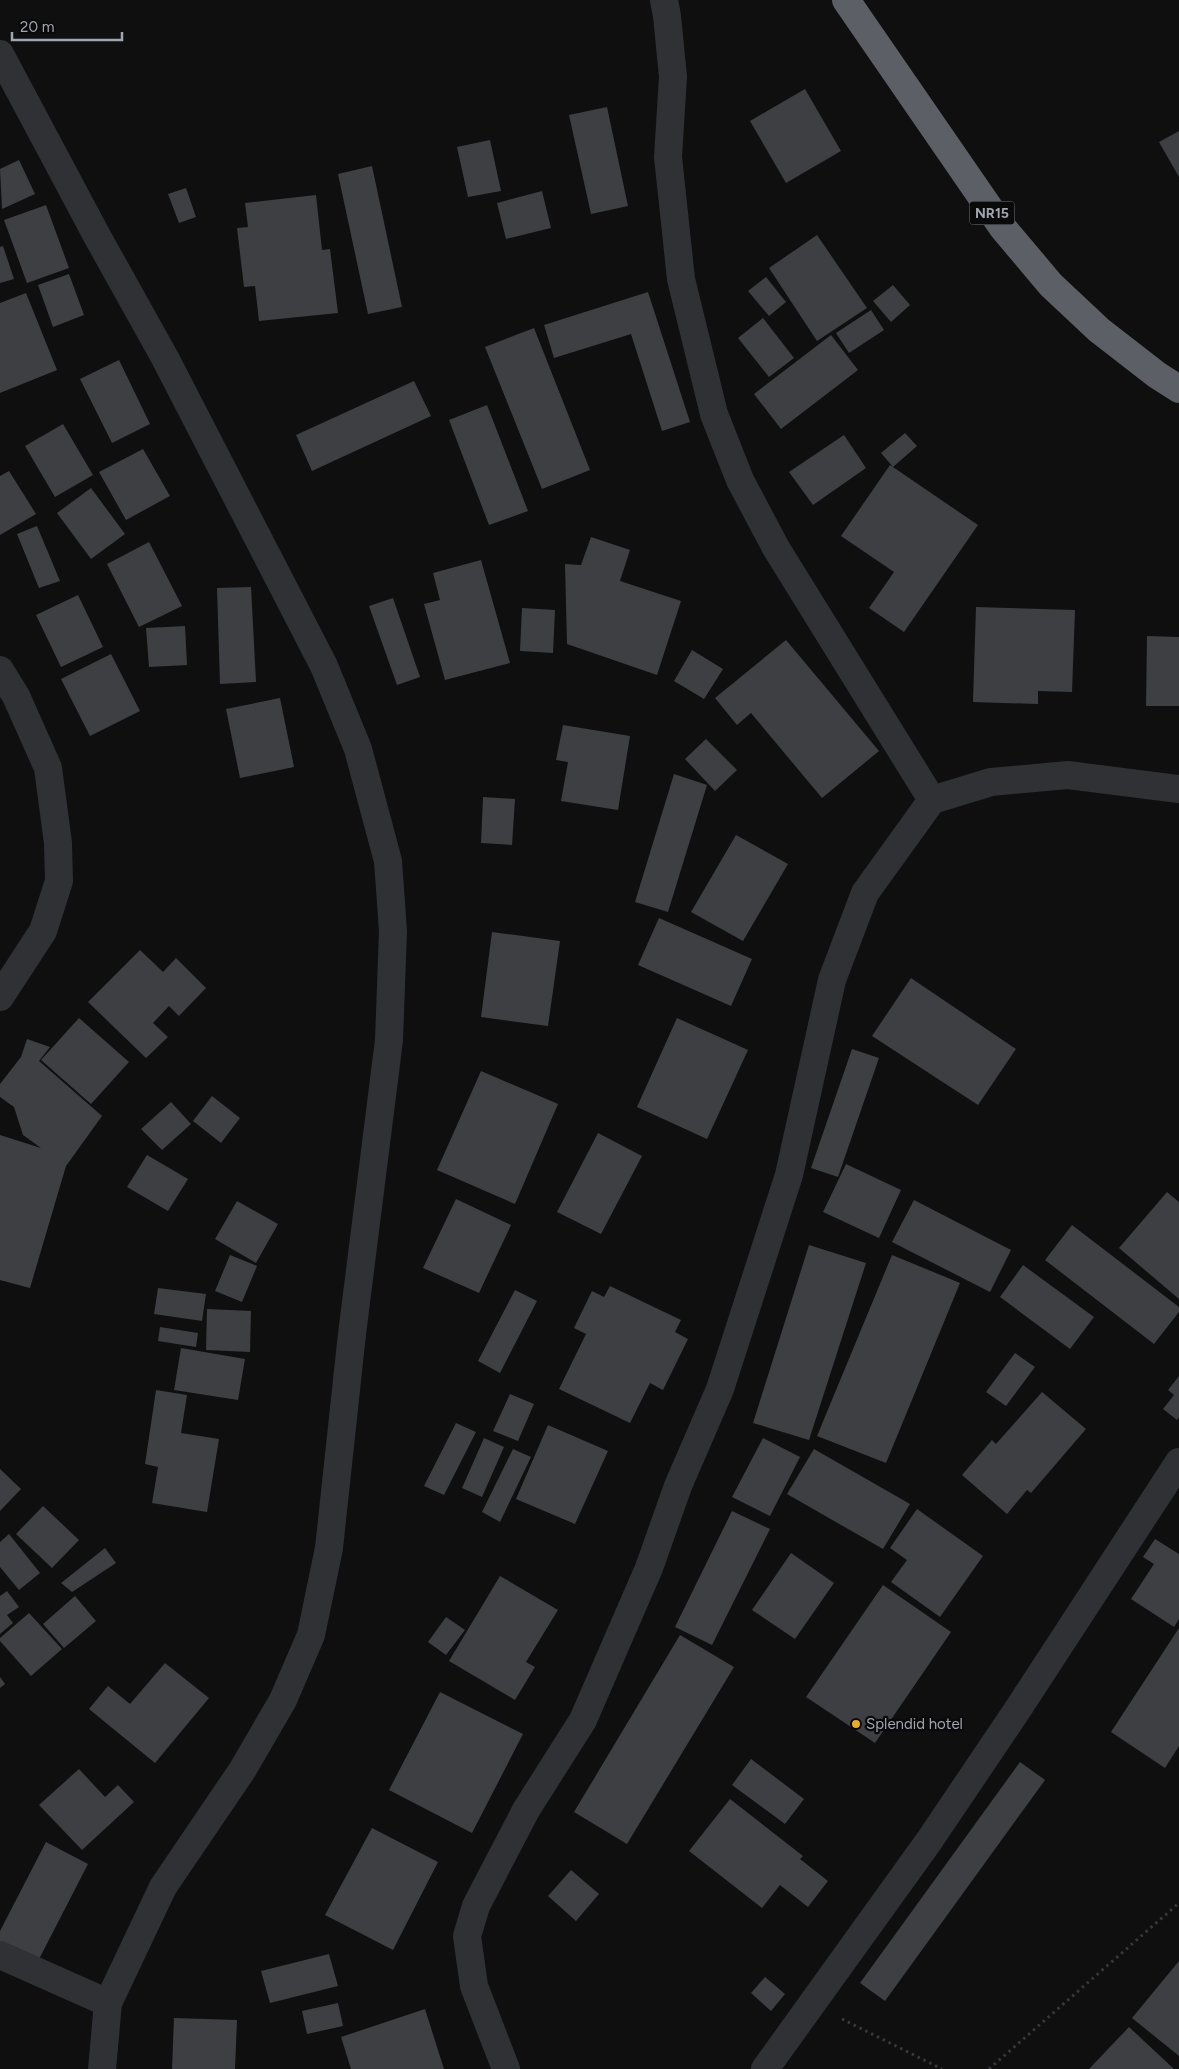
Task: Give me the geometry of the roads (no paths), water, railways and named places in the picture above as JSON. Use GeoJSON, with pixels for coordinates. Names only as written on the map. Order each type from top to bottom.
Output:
{"type":"FeatureCollection","features":[{"type":"Feature","properties":{"kind":"highway","name":"NR15"},"geometry":{"type":"LineString","coordinates":[[846,0],[1003,228],[1052,285],[1099,330],[1172,381]]}},
{"type":"Feature","properties":{"kind":"street"},"geometry":{"type":"LineString","coordinates":[[664,0],[672,77],[668,157],[681,279],[714,414],[740,480],[776,548],[932,800]]}},
{"type":"Feature","properties":{"kind":"street"},"geometry":{"type":"LineString","coordinates":[[0,54],[92,227],[165,358],[324,666],[358,749],[388,861],[393,930],[389,1040],[355,1305],[329,1548],[311,1635],[283,1700],[243,1769],[163,1887],[108,2003],[102,2069]]}},
{"type":"Feature","properties":{"kind":"street"},"geometry":{"type":"LineString","coordinates":[[0,670],[16,696],[48,768],[58,843],[59,881],[43,930],[0,997]]}},
{"type":"Feature","properties":{"kind":"street"},"geometry":{"type":"LineString","coordinates":[[506,2069],[474,1986],[467,1936],[476,1906],[526,1810],[583,1720],[649,1568],[678,1486],[720,1388],[789,1175],[832,980],[865,894],[932,800],[991,782],[1068,775],[1179,788]]}},
{"type":"Feature","properties":{"kind":"street"},"geometry":{"type":"LineString","coordinates":[[765,2069],[923,1848],[1007,1726],[1179,1462]]}},
{"type":"Feature","properties":{"kind":"street"},"geometry":{"type":"LineString","coordinates":[[0,1955],[108,2003]]}},
{"type":"Feature","properties":{"kind":"place","name":"Splendid hotel"},"geometry":{"type":"Point","coordinates":[856,1724]}}]}
